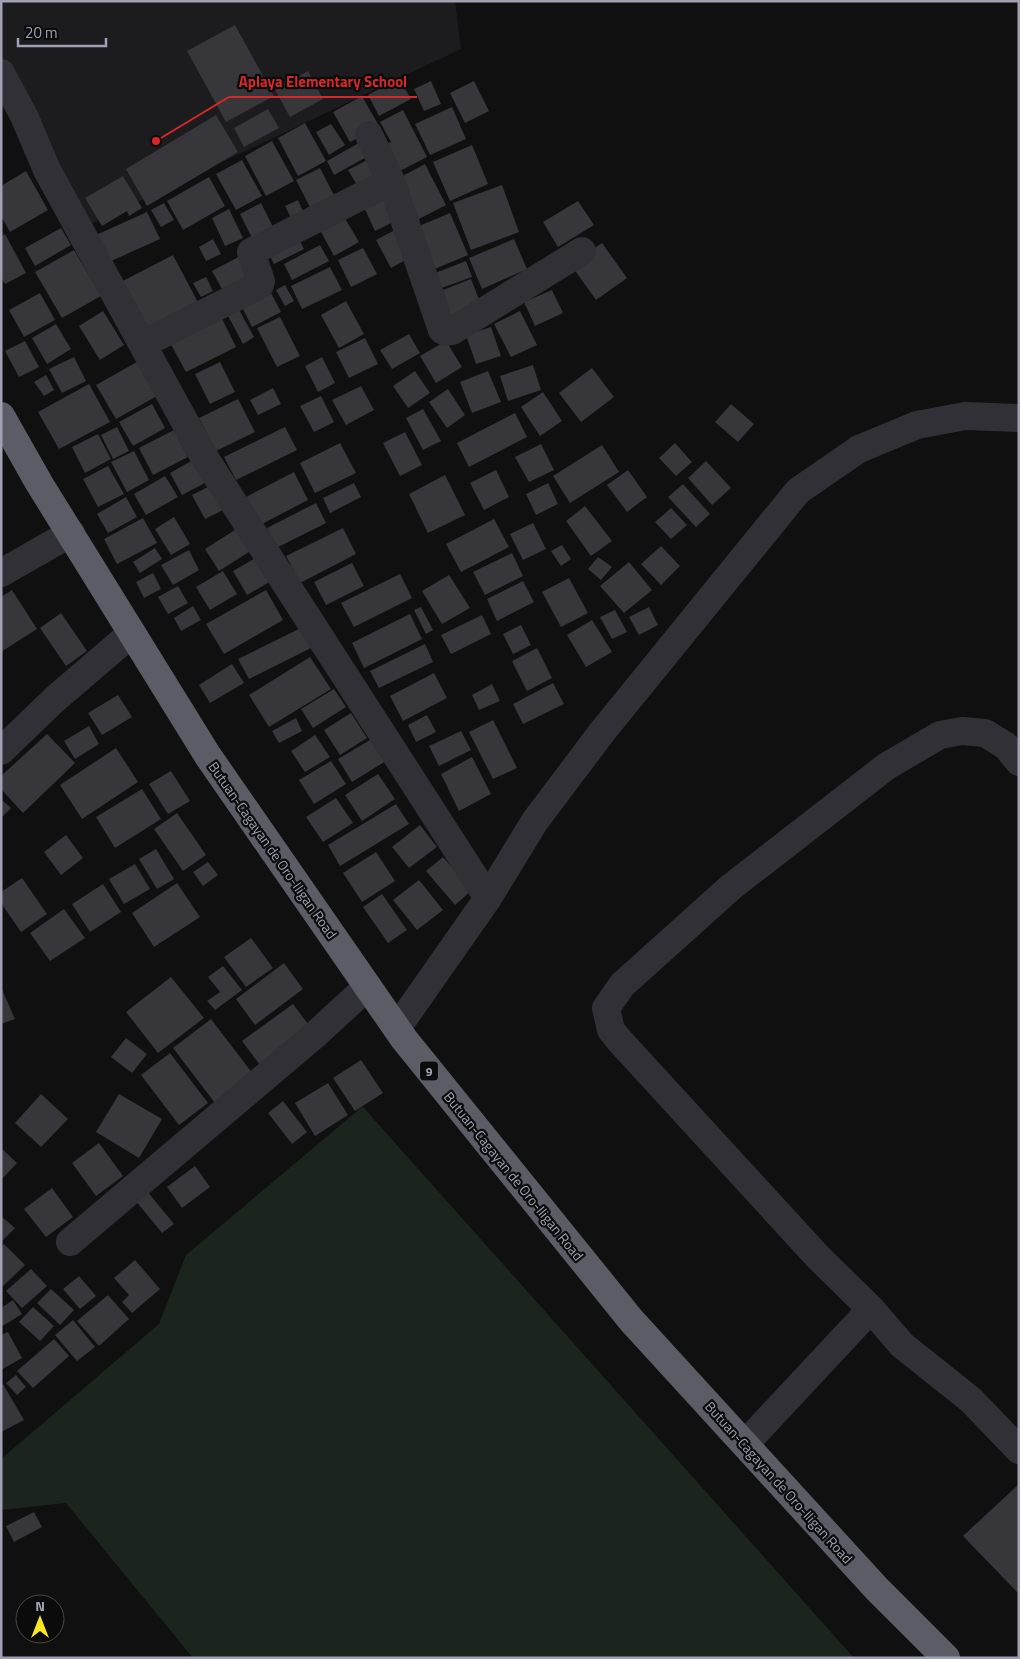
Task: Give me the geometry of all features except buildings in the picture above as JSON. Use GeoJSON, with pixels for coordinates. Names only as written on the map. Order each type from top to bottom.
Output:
{"type":"FeatureCollection","features":[{"type":"Feature","properties":{"kind":"highway","name":"Butuan-Cagayan de Oro-Iligan Road"},"geometry":{"type":"LineString","coordinates":[[1,416],[39,483],[208,756],[404,1039],[631,1320],[877,1589],[946,1658]]}},
{"type":"Feature","properties":{"kind":"street"},"geometry":{"type":"LineString","coordinates":[[1,73],[24,116],[47,170],[144,344],[203,455],[488,898]]}},
{"type":"Feature","properties":{"kind":"street"},"geometry":{"type":"LineString","coordinates":[[369,135],[391,181],[442,330],[452,332],[582,251]]}},
{"type":"Feature","properties":{"kind":"street"},"geometry":{"type":"LineString","coordinates":[[144,344],[260,285],[261,281],[251,252],[391,181]]}},
{"type":"Feature","properties":{"kind":"street"},"geometry":{"type":"LineString","coordinates":[[397,1028],[488,898],[535,821],[602,732],[798,491],[859,449],[917,425],[965,416],[1019,418]]}},
{"type":"Feature","properties":{"kind":"street"},"geometry":{"type":"LineString","coordinates":[[1,573],[71,532]]}},
{"type":"Feature","properties":{"kind":"street"},"geometry":{"type":"LineString","coordinates":[[1,751],[55,699],[132,633]]}},
{"type":"Feature","properties":{"kind":"street"},"geometry":{"type":"LineString","coordinates":[[1019,762],[1006,746],[985,733],[962,731],[940,735],[887,766],[731,886],[622,985],[606,1008],[611,1030],[619,1040],[818,1257],[871,1309],[902,1345],[971,1400],[1019,1450]]}},
{"type":"Feature","properties":{"kind":"street"},"geometry":{"type":"LineString","coordinates":[[70,1242],[317,1033],[367,987]]}},
{"type":"Feature","properties":{"kind":"street"},"geometry":{"type":"LineString","coordinates":[[745,1444],[871,1309]]}},
{"type":"Feature","properties":{"kind":"shaded area"},"geometry":{"type":"Polygon","coordinates":[[[1,1],[455,1],[461,49],[89,225],[1,57],[1,1]]]}},
{"type":"Feature","properties":{"kind":"shaded area"},"geometry":{"type":"Polygon","coordinates":[[[362,1107],[854,1658],[193,1658],[66,1503],[1,1510],[1,1459],[159,1324],[186,1255],[362,1107]]]}},
{"type":"Feature","properties":{"kind":"place","name":"Aplaya Elementary School"},"geometry":{"type":"Point","coordinates":[156,141]}}]}
